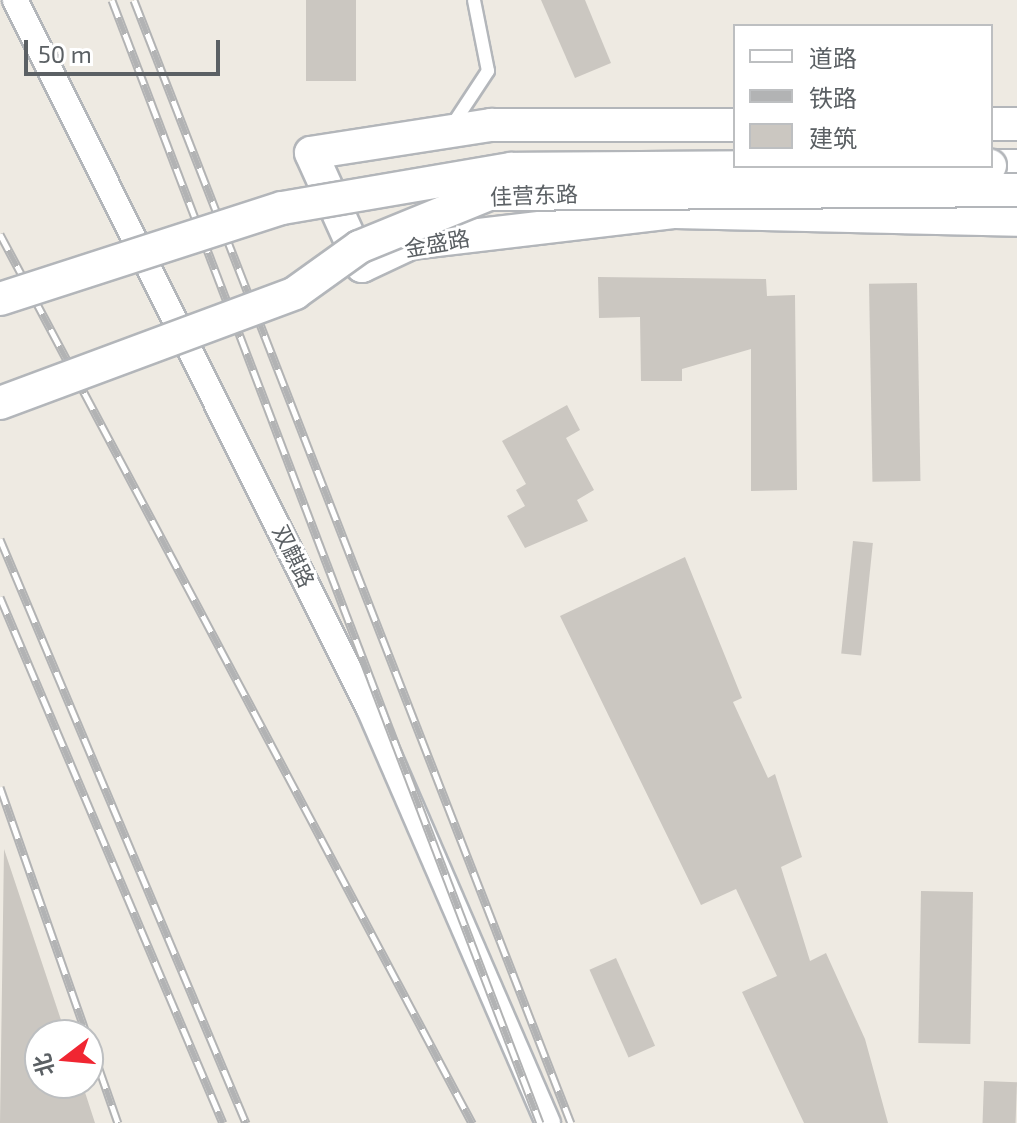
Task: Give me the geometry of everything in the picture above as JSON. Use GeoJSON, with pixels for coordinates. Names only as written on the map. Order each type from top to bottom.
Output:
{"type":"FeatureCollection","features":[{"type":"Feature","properties":{"kind":"street","name":"双麒路"},"geometry":{"type":"LineString","coordinates":[[15,0],[187,337],[369,709],[548,1123]]}},
{"type":"Feature","properties":{"kind":"street"},"geometry":{"type":"LineString","coordinates":[[993,124],[1017,124]]}},
{"type":"Feature","properties":{"kind":"street","name":"金盛路"},"geometry":{"type":"LineString","coordinates":[[733,125],[466,129],[311,153],[362,266],[411,243],[675,212],[1017,220]]}},
{"type":"Feature","properties":{"kind":"street"},"geometry":{"type":"LineString","coordinates":[[993,166],[1017,166]]}},
{"type":"Feature","properties":{"kind":"street"},"geometry":{"type":"LineString","coordinates":[[0,299],[282,208],[511,169],[733,168]]}},
{"type":"Feature","properties":{"kind":"street","name":"佳营东路"},"geometry":{"type":"LineString","coordinates":[[0,403],[187,337],[304,289],[359,247],[489,194],[1017,190]]}},
{"type":"Feature","properties":{"kind":"lane"},"geometry":{"type":"LineString","coordinates":[[466,129],[455,121],[488,71],[474,0]]}},
{"type":"Feature","properties":{"kind":"building"},"geometry":{"type":"Polygon","coordinates":[[[306,0],[356,0],[356,81],[306,81],[306,0]]]}},
{"type":"Feature","properties":{"kind":"building"},"geometry":{"type":"Polygon","coordinates":[[[541,0],[585,0],[611,63],[575,78],[541,0]]]}},
{"type":"Feature","properties":{"kind":"building"},"geometry":{"type":"Polygon","coordinates":[[[598,277],[766,279],[767,296],[795,295],[797,490],[751,491],[751,349],[682,369],[682,381],[641,381],[640,317],[599,318],[598,277]]]}},
{"type":"Feature","properties":{"kind":"building"},"geometry":{"type":"Polygon","coordinates":[[[917,283],[920,481],[872,482],[869,284],[917,283]]]}},
{"type":"Feature","properties":{"kind":"building"},"geometry":{"type":"Polygon","coordinates":[[[567,405],[580,430],[566,438],[594,490],[577,500],[588,521],[525,548],[507,516],[525,506],[516,490],[526,484],[502,441],[567,405]]]}},
{"type":"Feature","properties":{"kind":"building"},"geometry":{"type":"Polygon","coordinates":[[[853,541],[873,543],[861,655],[841,653],[853,541]]]}},
{"type":"Feature","properties":{"kind":"building"},"geometry":{"type":"Polygon","coordinates":[[[685,557],[742,698],[733,702],[768,778],[775,774],[802,857],[781,867],[810,961],[826,953],[865,1039],[888,1123],[804,1123],[742,992],[777,976],[736,889],[701,905],[560,616],[685,557]]]}},
{"type":"Feature","properties":{"kind":"building"},"geometry":{"type":"Polygon","coordinates":[[[4,849],[61,1019],[24,1019],[24,1099],[87,1099],[95,1123],[0,1123],[4,849]]]}},
{"type":"Feature","properties":{"kind":"building"},"geometry":{"type":"Polygon","coordinates":[[[921,891],[973,892],[970,1044],[918,1043],[921,891]]]}},
{"type":"Feature","properties":{"kind":"building"},"geometry":{"type":"Polygon","coordinates":[[[616,958],[655,1046],[629,1057],[590,970],[616,958]]]}},
{"type":"Feature","properties":{"kind":"building"},"geometry":{"type":"Polygon","coordinates":[[[984,1081],[1017,1082],[1016,1123],[983,1123],[984,1081]]]}},
{"type":"Feature","properties":{"kind":"railway"},"geometry":{"type":"LineString","coordinates":[[112,0],[540,1123]]}},
{"type":"Feature","properties":{"kind":"railway"},"geometry":{"type":"LineString","coordinates":[[134,0],[571,1123]]}},
{"type":"Feature","properties":{"kind":"railway"},"geometry":{"type":"LineString","coordinates":[[0,234],[472,1123]]}},
{"type":"Feature","properties":{"kind":"railway"},"geometry":{"type":"LineString","coordinates":[[0,539],[246,1123]]}},
{"type":"Feature","properties":{"kind":"railway"},"geometry":{"type":"LineString","coordinates":[[0,597],[223,1123]]}},
{"type":"Feature","properties":{"kind":"railway"},"geometry":{"type":"LineString","coordinates":[[0,787],[81,1019]]}},
{"type":"Feature","properties":{"kind":"railway"},"geometry":{"type":"LineString","coordinates":[[104,1083],[118,1123]]}}]}
